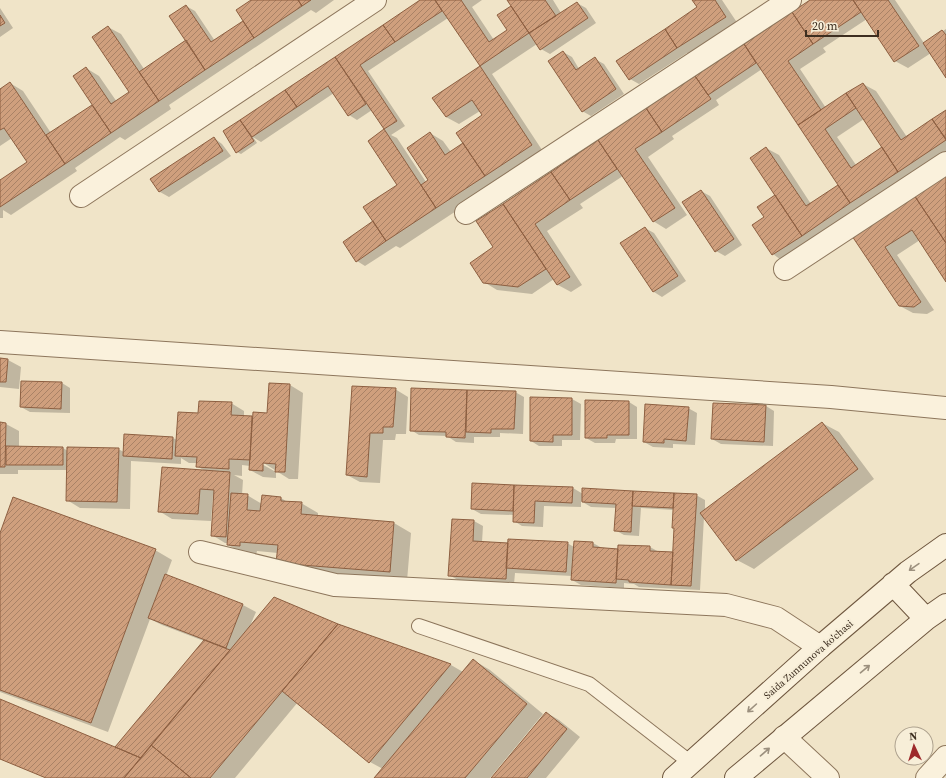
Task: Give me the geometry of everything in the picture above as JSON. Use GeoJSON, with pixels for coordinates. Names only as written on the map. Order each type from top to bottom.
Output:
{"type":"FeatureCollection","features":[{"type":"Feature","properties":{"kind":"street"},"geometry":{"type":"LineString","coordinates":[[81,196],[375,0]]}},
{"type":"Feature","properties":{"kind":"street"},"geometry":{"type":"LineString","coordinates":[[466,213],[790,0]]}},
{"type":"Feature","properties":{"kind":"street"},"geometry":{"type":"LineString","coordinates":[[785,269],[946,163]]}},
{"type":"Feature","properties":{"kind":"street"},"geometry":{"type":"LineString","coordinates":[[0,342],[815,396],[946,408]]}},
{"type":"Feature","properties":{"kind":"street","name":"Saida Zunnunova ko'chasi"},"geometry":{"type":"LineString","coordinates":[[674,778],[820,647],[893,584],[946,545]]}},
{"type":"Feature","properties":{"kind":"street"},"geometry":{"type":"LineString","coordinates":[[200,552],[335,585],[726,605],[776,618],[820,647]]}},
{"type":"Feature","properties":{"kind":"street"},"geometry":{"type":"LineString","coordinates":[[893,584],[926,618]]}},
{"type":"Feature","properties":{"kind":"street"},"geometry":{"type":"LineString","coordinates":[[736,778],[926,618],[946,605]]}},
{"type":"Feature","properties":{"kind":"street"},"geometry":{"type":"LineString","coordinates":[[784,737],[828,778]]}},
{"type":"Feature","properties":{"kind":"street"},"geometry":{"type":"LineString","coordinates":[[927,778],[946,757]]}},
{"type":"Feature","properties":{"kind":"lane"},"geometry":{"type":"LineString","coordinates":[[418,626],[589,684],[691,763]]}},
{"type":"Feature","properties":{"kind":"building"},"geometry":{"type":"Polygon","coordinates":[[[251,0],[298,0],[302,6],[254,38],[236,10],[251,0]]]}},
{"type":"Feature","properties":{"kind":"building"},"geometry":{"type":"Polygon","coordinates":[[[298,0],[311,0],[302,6],[298,0]]]}},
{"type":"Feature","properties":{"kind":"building"},"geometry":{"type":"Polygon","coordinates":[[[420,0],[435,0],[442,11],[395,42],[383,25],[420,0]]]}},
{"type":"Feature","properties":{"kind":"building"},"geometry":{"type":"Polygon","coordinates":[[[435,0],[461,0],[489,42],[507,30],[497,15],[511,6],[529,33],[480,66],[435,0]]]}},
{"type":"Feature","properties":{"kind":"building"},"geometry":{"type":"Polygon","coordinates":[[[507,0],[545,0],[556,16],[529,33],[507,0]]]}},
{"type":"Feature","properties":{"kind":"building"},"geometry":{"type":"Polygon","coordinates":[[[692,0],[715,0],[726,17],[677,48],[665,29],[697,7],[692,0]]]}},
{"type":"Feature","properties":{"kind":"building"},"geometry":{"type":"Polygon","coordinates":[[[810,0],[853,0],[861,12],[813,44],[792,12],[810,0]]]}},
{"type":"Feature","properties":{"kind":"building"},"geometry":{"type":"Polygon","coordinates":[[[853,0],[888,0],[919,46],[894,62],[853,0]]]}},
{"type":"Feature","properties":{"kind":"building"},"geometry":{"type":"Polygon","coordinates":[[[577,2],[588,18],[540,50],[529,33],[577,2]]]}},
{"type":"Feature","properties":{"kind":"building"},"geometry":{"type":"Polygon","coordinates":[[[186,5],[211,42],[243,21],[254,38],[205,70],[169,16],[186,5]]]}},
{"type":"Feature","properties":{"kind":"building"},"geometry":{"type":"Polygon","coordinates":[[[792,12],[813,44],[788,61],[821,110],[798,125],[744,44],[792,12]]]}},
{"type":"Feature","properties":{"kind":"building"},"geometry":{"type":"Polygon","coordinates":[[[0,15],[5,23],[0,26],[0,15]]]}},
{"type":"Feature","properties":{"kind":"building"},"geometry":{"type":"Polygon","coordinates":[[[383,25],[395,42],[360,65],[397,121],[384,129],[335,57],[383,25]]]}},
{"type":"Feature","properties":{"kind":"building"},"geometry":{"type":"Polygon","coordinates":[[[108,26],[159,101],[111,133],[73,76],[86,67],[111,104],[129,92],[92,37],[108,26]]]}},
{"type":"Feature","properties":{"kind":"building"},"geometry":{"type":"Polygon","coordinates":[[[665,29],[677,48],[629,80],[616,61],[665,29]]]}},
{"type":"Feature","properties":{"kind":"building"},"geometry":{"type":"Polygon","coordinates":[[[942,30],[946,35],[946,78],[923,43],[942,30]]]}},
{"type":"Feature","properties":{"kind":"building"},"geometry":{"type":"Polygon","coordinates":[[[186,40],[205,70],[159,101],[139,72],[186,40]]]}},
{"type":"Feature","properties":{"kind":"building"},"geometry":{"type":"Polygon","coordinates":[[[744,44],[756,63],[708,95],[695,76],[744,44]]]}},
{"type":"Feature","properties":{"kind":"building"},"geometry":{"type":"Polygon","coordinates":[[[563,51],[576,70],[595,57],[616,89],[582,112],[548,61],[563,51]]]}},
{"type":"Feature","properties":{"kind":"building"},"geometry":{"type":"Polygon","coordinates":[[[335,57],[366,104],[348,116],[328,86],[297,107],[285,90],[335,57]]]}},
{"type":"Feature","properties":{"kind":"building"},"geometry":{"type":"Polygon","coordinates":[[[480,66],[532,145],[485,176],[456,133],[482,115],[472,100],[446,117],[432,98],[480,66]]]}},
{"type":"Feature","properties":{"kind":"building"},"geometry":{"type":"Polygon","coordinates":[[[695,76],[711,99],[662,132],[646,108],[695,76]]]}},
{"type":"Feature","properties":{"kind":"building"},"geometry":{"type":"Polygon","coordinates":[[[10,82],[65,164],[0,207],[0,180],[27,162],[4,128],[0,130],[0,89],[10,82]]]}},
{"type":"Feature","properties":{"kind":"building"},"geometry":{"type":"Polygon","coordinates":[[[863,83],[901,140],[932,119],[946,140],[898,172],[846,93],[863,83]]]}},
{"type":"Feature","properties":{"kind":"building"},"geometry":{"type":"Polygon","coordinates":[[[285,90],[297,107],[252,137],[240,120],[285,90]]]}},
{"type":"Feature","properties":{"kind":"building"},"geometry":{"type":"Polygon","coordinates":[[[846,93],[856,108],[825,129],[851,168],[882,147],[898,172],[850,203],[798,125],[846,93]]]}},
{"type":"Feature","properties":{"kind":"building"},"geometry":{"type":"Polygon","coordinates":[[[92,105],[111,133],[65,164],[46,135],[92,105]]]}},
{"type":"Feature","properties":{"kind":"building"},"geometry":{"type":"Polygon","coordinates":[[[646,108],[662,132],[635,149],[675,208],[653,222],[598,140],[646,108]]]}},
{"type":"Feature","properties":{"kind":"building"},"geometry":{"type":"Polygon","coordinates":[[[946,110],[946,139],[932,119],[946,110]]]}},
{"type":"Feature","properties":{"kind":"building"},"geometry":{"type":"Polygon","coordinates":[[[240,120],[254,141],[236,153],[223,131],[240,120]]]}},
{"type":"Feature","properties":{"kind":"building"},"geometry":{"type":"Polygon","coordinates":[[[384,129],[436,208],[386,241],[363,207],[397,185],[368,141],[384,129]]]}},
{"type":"Feature","properties":{"kind":"building"},"geometry":{"type":"Polygon","coordinates":[[[430,132],[445,155],[463,143],[485,176],[436,208],[421,185],[428,180],[407,148],[430,132]]]}},
{"type":"Feature","properties":{"kind":"building"},"geometry":{"type":"Polygon","coordinates":[[[214,137],[223,151],[159,192],[150,179],[214,137]]]}},
{"type":"Feature","properties":{"kind":"building"},"geometry":{"type":"Polygon","coordinates":[[[598,140],[617,169],[570,200],[551,172],[598,140]]]}},
{"type":"Feature","properties":{"kind":"building"},"geometry":{"type":"Polygon","coordinates":[[[766,147],[806,206],[838,185],[850,203],[802,236],[750,158],[766,147]]]}},
{"type":"Feature","properties":{"kind":"building"},"geometry":{"type":"Polygon","coordinates":[[[551,172],[570,200],[535,224],[570,277],[557,285],[503,204],[551,172]]]}},
{"type":"Feature","properties":{"kind":"building"},"geometry":{"type":"Polygon","coordinates":[[[946,175],[946,243],[914,195],[946,175]]]}},
{"type":"Feature","properties":{"kind":"building"},"geometry":{"type":"Polygon","coordinates":[[[701,190],[734,239],[715,252],[682,202],[701,190]]]}},
{"type":"Feature","properties":{"kind":"building"},"geometry":{"type":"Polygon","coordinates":[[[775,195],[802,236],[772,255],[752,225],[764,217],[757,207],[775,195]]]}},
{"type":"Feature","properties":{"kind":"building"},"geometry":{"type":"Polygon","coordinates":[[[914,195],[946,243],[946,282],[912,230],[885,247],[921,302],[914,307],[899,306],[852,236],[914,195]]]}},
{"type":"Feature","properties":{"kind":"building"},"geometry":{"type":"Polygon","coordinates":[[[503,204],[546,269],[518,287],[483,283],[470,263],[493,247],[476,221],[503,204]]]}},
{"type":"Feature","properties":{"kind":"building"},"geometry":{"type":"Polygon","coordinates":[[[373,221],[386,241],[356,262],[343,242],[373,221]]]}},
{"type":"Feature","properties":{"kind":"building"},"geometry":{"type":"Polygon","coordinates":[[[645,227],[678,276],[653,292],[620,243],[645,227]]]}},
{"type":"Feature","properties":{"kind":"building"},"geometry":{"type":"Polygon","coordinates":[[[0,358],[8,359],[6,382],[0,382],[0,358]]]}},
{"type":"Feature","properties":{"kind":"building"},"geometry":{"type":"Polygon","coordinates":[[[21,381],[62,382],[61,409],[20,407],[21,381]]]}},
{"type":"Feature","properties":{"kind":"building"},"geometry":{"type":"Polygon","coordinates":[[[269,383],[290,384],[285,472],[275,472],[276,464],[263,463],[263,471],[249,470],[253,412],[267,413],[269,383]]]}},
{"type":"Feature","properties":{"kind":"building"},"geometry":{"type":"Polygon","coordinates":[[[352,386],[396,388],[393,427],[383,427],[383,433],[370,433],[367,477],[346,475],[352,386]]]}},
{"type":"Feature","properties":{"kind":"building"},"geometry":{"type":"Polygon","coordinates":[[[411,388],[467,390],[465,438],[446,437],[446,432],[410,431],[411,388]]]}},
{"type":"Feature","properties":{"kind":"building"},"geometry":{"type":"Polygon","coordinates":[[[467,390],[516,391],[514,429],[491,429],[491,433],[466,432],[467,390]]]}},
{"type":"Feature","properties":{"kind":"building"},"geometry":{"type":"Polygon","coordinates":[[[530,397],[572,398],[572,435],[553,435],[553,442],[530,441],[530,397]]]}},
{"type":"Feature","properties":{"kind":"building"},"geometry":{"type":"Polygon","coordinates":[[[585,400],[629,401],[629,435],[607,435],[607,438],[585,438],[585,400]]]}},
{"type":"Feature","properties":{"kind":"building"},"geometry":{"type":"Polygon","coordinates":[[[199,401],[232,402],[231,415],[252,416],[250,460],[229,459],[229,469],[196,467],[197,457],[175,456],[178,412],[198,413],[199,401]]]}},
{"type":"Feature","properties":{"kind":"building"},"geometry":{"type":"Polygon","coordinates":[[[713,403],[766,405],[764,442],[711,439],[713,403]]]}},
{"type":"Feature","properties":{"kind":"building"},"geometry":{"type":"Polygon","coordinates":[[[645,404],[689,407],[686,441],[664,439],[664,443],[643,442],[645,404]]]}},
{"type":"Feature","properties":{"kind":"building"},"geometry":{"type":"Polygon","coordinates":[[[0,422],[6,423],[5,467],[0,467],[0,422]]]}},
{"type":"Feature","properties":{"kind":"building"},"geometry":{"type":"Polygon","coordinates":[[[822,422],[858,469],[736,561],[700,513],[822,422]]]}},
{"type":"Feature","properties":{"kind":"building"},"geometry":{"type":"Polygon","coordinates":[[[124,434],[173,437],[172,459],[123,456],[124,434]]]}},
{"type":"Feature","properties":{"kind":"building"},"geometry":{"type":"Polygon","coordinates":[[[6,446],[63,447],[63,465],[6,465],[6,446]]]}},
{"type":"Feature","properties":{"kind":"building"},"geometry":{"type":"Polygon","coordinates":[[[67,447],[119,448],[117,502],[66,501],[67,447]]]}},
{"type":"Feature","properties":{"kind":"building"},"geometry":{"type":"Polygon","coordinates":[[[162,467],[230,472],[226,537],[211,536],[214,490],[200,489],[198,514],[158,512],[162,467]]]}},
{"type":"Feature","properties":{"kind":"building"},"geometry":{"type":"Polygon","coordinates":[[[472,483],[514,485],[513,511],[471,509],[472,483]]]}},
{"type":"Feature","properties":{"kind":"building"},"geometry":{"type":"Polygon","coordinates":[[[514,485],[573,487],[572,503],[535,501],[534,523],[513,522],[514,485]]]}},
{"type":"Feature","properties":{"kind":"building"},"geometry":{"type":"Polygon","coordinates":[[[582,488],[633,491],[631,532],[614,531],[616,504],[582,502],[582,488]]]}},
{"type":"Feature","properties":{"kind":"building"},"geometry":{"type":"Polygon","coordinates":[[[633,491],[674,493],[673,508],[632,506],[633,491]]]}},
{"type":"Feature","properties":{"kind":"building"},"geometry":{"type":"Polygon","coordinates":[[[231,493],[248,494],[247,510],[260,511],[262,495],[281,497],[281,501],[302,502],[301,514],[394,522],[390,572],[276,563],[278,545],[240,542],[240,546],[227,545],[231,493]]]}},
{"type":"Feature","properties":{"kind":"building"},"geometry":{"type":"Polygon","coordinates":[[[674,493],[697,494],[691,586],[671,585],[674,493]]]}},
{"type":"Feature","properties":{"kind":"building"},"geometry":{"type":"Polygon","coordinates":[[[13,497],[156,549],[91,723],[0,690],[0,533],[13,497]]]}},
{"type":"Feature","properties":{"kind":"building"},"geometry":{"type":"Polygon","coordinates":[[[452,519],[474,520],[473,541],[508,543],[506,579],[448,576],[452,519]]]}},
{"type":"Feature","properties":{"kind":"building"},"geometry":{"type":"Polygon","coordinates":[[[508,539],[568,542],[566,572],[506,568],[508,539]]]}},
{"type":"Feature","properties":{"kind":"building"},"geometry":{"type":"Polygon","coordinates":[[[574,541],[593,542],[593,547],[618,549],[616,583],[571,580],[574,541]]]}},
{"type":"Feature","properties":{"kind":"building"},"geometry":{"type":"Polygon","coordinates":[[[618,545],[650,546],[650,551],[673,552],[671,585],[629,582],[629,580],[616,579],[618,545]]]}},
{"type":"Feature","properties":{"kind":"building"},"geometry":{"type":"Polygon","coordinates":[[[165,574],[243,604],[226,648],[148,618],[165,574]]]}},
{"type":"Feature","properties":{"kind":"building"},"geometry":{"type":"Polygon","coordinates":[[[274,597],[338,624],[210,778],[191,778],[151,745],[274,597]]]}},
{"type":"Feature","properties":{"kind":"building"},"geometry":{"type":"Polygon","coordinates":[[[338,624],[451,664],[369,763],[282,691],[338,624]]]}},
{"type":"Feature","properties":{"kind":"building"},"geometry":{"type":"Polygon","coordinates":[[[204,640],[230,650],[141,758],[115,747],[204,640]]]}},
{"type":"Feature","properties":{"kind":"building"},"geometry":{"type":"Polygon","coordinates":[[[473,659],[527,704],[465,778],[374,778],[473,659]]]}},
{"type":"Feature","properties":{"kind":"building"},"geometry":{"type":"Polygon","coordinates":[[[0,699],[141,758],[124,778],[46,778],[0,759],[0,699]]]}},
{"type":"Feature","properties":{"kind":"building"},"geometry":{"type":"Polygon","coordinates":[[[546,712],[567,729],[527,778],[491,778],[546,712]]]}},
{"type":"Feature","properties":{"kind":"building"},"geometry":{"type":"Polygon","coordinates":[[[151,745],[191,778],[124,778],[151,745]]]}}]}
